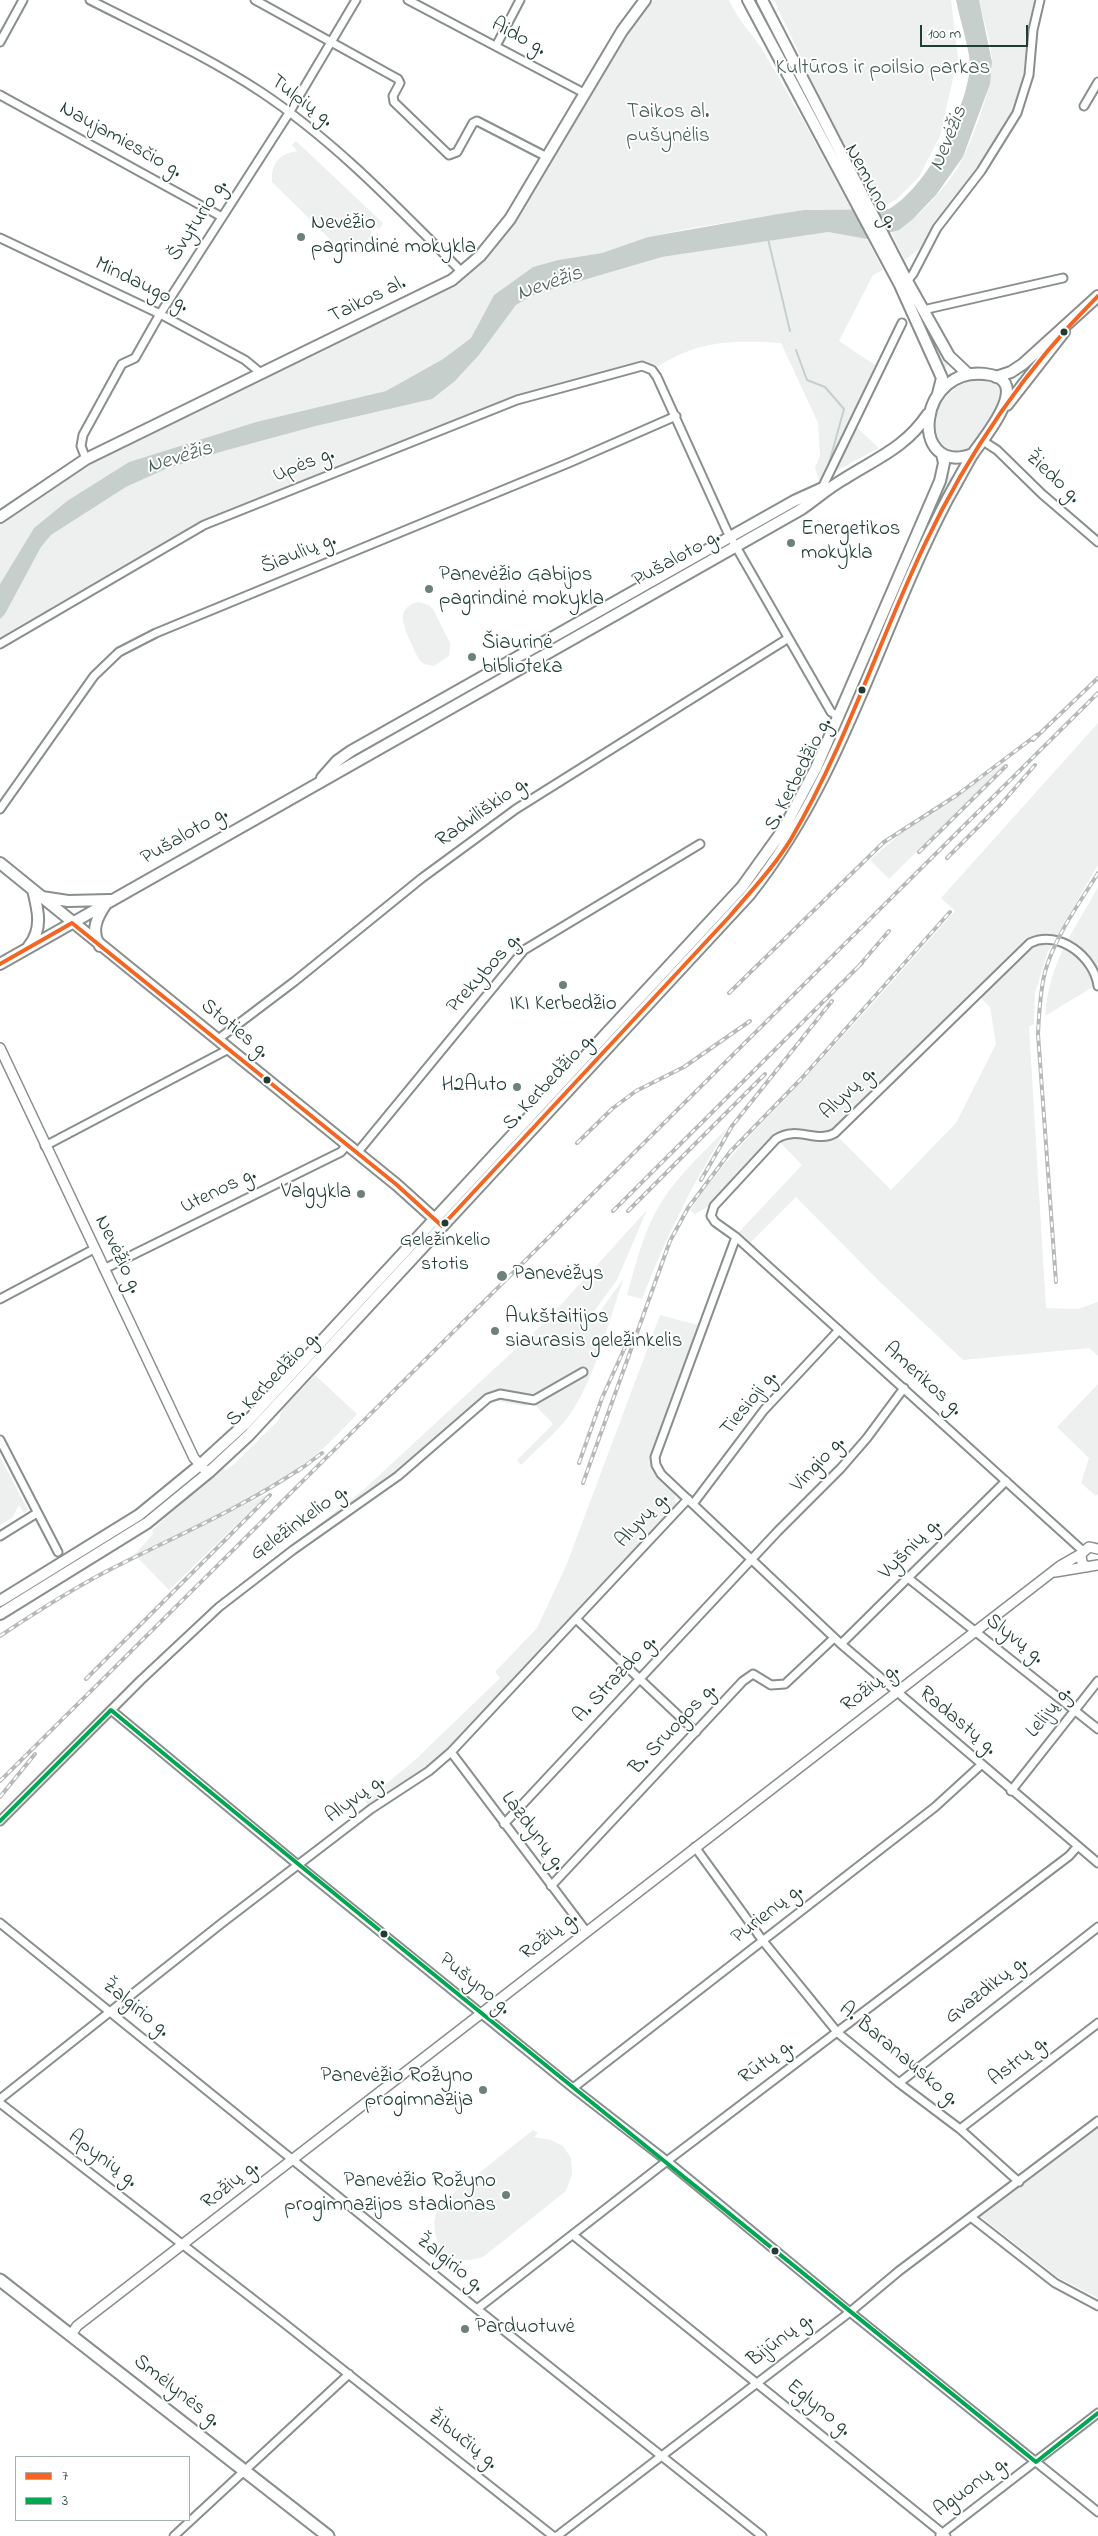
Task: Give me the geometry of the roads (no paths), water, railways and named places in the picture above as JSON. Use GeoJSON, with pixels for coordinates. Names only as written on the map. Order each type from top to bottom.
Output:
{"type":"FeatureCollection","features":[{"type":"Feature","properties":{"kind":"highway","name":"Smėlynės g."},"geometry":{"type":"LineString","coordinates":[[0,2280],[328,2536]]}},
{"type":"Feature","properties":{"kind":"main road","name":"Taikos al."},"geometry":{"type":"LineString","coordinates":[[0,517],[86,459],[443,285],[462,272],[498,236],[622,30],[645,0]]}},
{"type":"Feature","properties":{"kind":"main road","name":"Nemuno g."},"geometry":{"type":"LineString","coordinates":[[748,0],[825,132]]}},
{"type":"Feature","properties":{"kind":"main road","name":"Nemuno g."},"geometry":{"type":"LineString","coordinates":[[762,0],[825,132],[903,283],[942,378],[942,384],[936,396]]}},
{"type":"Feature","properties":{"kind":"main road","name":"Nemuno g."},"geometry":{"type":"LineString","coordinates":[[903,283],[923,310],[949,356],[956,365],[968,374]]}},
{"type":"Feature","properties":{"kind":"main road"},"geometry":{"type":"LineString","coordinates":[[1070,324],[1003,410],[973,454],[956,458],[942,454],[932,441],[928,413],[936,396],[952,382],[968,374],[996,376],[1011,372],[1070,324],[1098,296]]}},
{"type":"Feature","properties":{"kind":"main road"},"geometry":{"type":"LineString","coordinates":[[996,376],[1006,390],[1007,396],[1003,410]]}},
{"type":"Feature","properties":{"kind":"main road","name":"Pušaloto g."},"geometry":{"type":"LineString","coordinates":[[0,964],[800,510],[842,480],[905,442],[917,430],[928,413]]}},
{"type":"Feature","properties":{"kind":"main road","name":"Pušaloto g."},"geometry":{"type":"LineString","coordinates":[[905,442],[920,438],[932,441]]}},
{"type":"Feature","properties":{"kind":"main road","name":"S. Kerbedžio g."},"geometry":{"type":"LineString","coordinates":[[0,1614],[126,1537],[208,1474],[267,1417],[567,1076],[724,907],[759,865],[800,800],[838,716],[940,481],[944,463],[942,454]]}},
{"type":"Feature","properties":{"kind":"main road","name":"S. Kerbedžio g."},"geometry":{"type":"LineString","coordinates":[[0,1601],[123,1526],[200,1465],[272,1397],[438,1222],[575,1084],[749,895],[790,840],[817,792],[932,528],[973,454]]}},
{"type":"Feature","properties":{"kind":"main road","name":"Pušaloto g."},"geometry":{"type":"LineString","coordinates":[[317,784],[337,761],[351,751],[730,536],[794,501],[842,480]]}},
{"type":"Feature","properties":{"kind":"main road"},"geometry":{"type":"LineString","coordinates":[[870,642],[880,647]]}},
{"type":"Feature","properties":{"kind":"main road","name":"Stoties g."},"geometry":{"type":"LineString","coordinates":[[0,864],[357,1153],[438,1222]]}},
{"type":"Feature","properties":{"kind":"main road"},"geometry":{"type":"LineString","coordinates":[[27,948],[37,933],[36,893],[68,900],[110,901]]}},
{"type":"Feature","properties":{"kind":"main road"},"geometry":{"type":"LineString","coordinates":[[101,947],[96,937],[95,925],[110,901]]}},
{"type":"Feature","properties":{"kind":"main road"},"geometry":{"type":"LineString","coordinates":[[641,996],[649,1003]]}},
{"type":"Feature","properties":{"kind":"main road"},"geometry":{"type":"LineString","coordinates":[[567,1076],[575,1084]]}},
{"type":"Feature","properties":{"kind":"street"},"geometry":{"type":"LineString","coordinates":[[0,42],[23,0]]}},
{"type":"Feature","properties":{"kind":"street","name":"Tulpių g."},"geometry":{"type":"LineString","coordinates":[[90,0],[231,74],[289,113],[355,167],[462,272]]}},
{"type":"Feature","properties":{"kind":"street"},"geometry":{"type":"LineString","coordinates":[[255,0],[398,79],[400,83],[393,96],[394,102],[449,155],[457,152],[473,123],[476,121],[547,157]]}},
{"type":"Feature","properties":{"kind":"street","name":"Švyturio g."},"geometry":{"type":"LineString","coordinates":[[86,459],[81,446],[84,436],[122,364],[135,358],[160,314],[289,113],[356,0]]}},
{"type":"Feature","properties":{"kind":"street","name":"Aido g."},"geometry":{"type":"LineString","coordinates":[[408,0],[584,94]]}},
{"type":"Feature","properties":{"kind":"street"},"geometry":{"type":"LineString","coordinates":[[496,46],[520,0]]}},
{"type":"Feature","properties":{"kind":"street"},"geometry":{"type":"LineString","coordinates":[[903,283],[913,274],[937,228],[981,171],[1017,113],[1030,75],[1033,30],[1040,0]]}},
{"type":"Feature","properties":{"kind":"street"},"geometry":{"type":"LineString","coordinates":[[1084,106],[1098,82]]}},
{"type":"Feature","properties":{"kind":"street","name":"Naujamiesčio g."},"geometry":{"type":"LineString","coordinates":[[0,95],[222,217]]}},
{"type":"Feature","properties":{"kind":"street","name":"Mindaugo g."},"geometry":{"type":"LineString","coordinates":[[0,238],[160,314],[245,360],[262,374]]}},
{"type":"Feature","properties":{"kind":"street"},"geometry":{"type":"LineString","coordinates":[[923,310],[1063,278]]}},
{"type":"Feature","properties":{"kind":"street"},"geometry":{"type":"LineString","coordinates":[[822,488],[902,323]]}},
{"type":"Feature","properties":{"kind":"street","name":"Upės g."},"geometry":{"type":"LineString","coordinates":[[0,644],[204,525],[517,400],[642,366],[652,370],[657,377],[676,416]]}},
{"type":"Feature","properties":{"kind":"street"},"geometry":{"type":"LineString","coordinates":[[676,416],[736,548],[831,712],[838,716]]}},
{"type":"Feature","properties":{"kind":"street","name":"Šiaulių g."},"geometry":{"type":"LineString","coordinates":[[0,809],[94,676],[119,652],[156,633],[571,462],[676,416]]}},
{"type":"Feature","properties":{"kind":"street","name":"Žiedo g."},"geometry":{"type":"LineString","coordinates":[[983,441],[997,450],[1042,494],[1098,542]]}},
{"type":"Feature","properties":{"kind":"street","name":"Radviliškio g."},"geometry":{"type":"LineString","coordinates":[[217,1040],[295,981],[379,911],[493,825],[787,639]]}},
{"type":"Feature","properties":{"kind":"street","name":"Prekybos g."},"geometry":{"type":"LineString","coordinates":[[357,1153],[524,950],[700,844]]}},
{"type":"Feature","properties":{"kind":"street","name":"Alyvų g."},"geometry":{"type":"LineString","coordinates":[[0,2099],[298,1865],[371,1809],[429,1771],[452,1752],[576,1619],[691,1502],[658,1470],[655,1457],[736,1237],[715,1222],[711,1216],[714,1206],[776,1139],[784,1134],[796,1132],[823,1137],[835,1133],[1030,943],[1046,938],[1070,945],[1080,953],[1093,970],[1098,986]]}},
{"type":"Feature","properties":{"kind":"street","name":"Nevėžio g."},"geometry":{"type":"LineString","coordinates":[[0,1048],[194,1458],[208,1474]]}},
{"type":"Feature","properties":{"kind":"street"},"geometry":{"type":"LineString","coordinates":[[45,1146],[229,1049]]}},
{"type":"Feature","properties":{"kind":"street","name":"Utenos g."},"geometry":{"type":"LineString","coordinates":[[104,1269],[341,1152],[347,1146]]}},
{"type":"Feature","properties":{"kind":"street","name":"Amerikos g."},"geometry":{"type":"LineString","coordinates":[[736,1237],[1006,1481],[1091,1549]]}},
{"type":"Feature","properties":{"kind":"street"},"geometry":{"type":"LineString","coordinates":[[0,1299],[94,1249]]}},
{"type":"Feature","properties":{"kind":"street","name":"Tiesioji g."},"geometry":{"type":"LineString","coordinates":[[691,1502],[764,1410],[839,1330]]}},
{"type":"Feature","properties":{"kind":"street","name":"Geležinkelio g."},"geometry":{"type":"LineString","coordinates":[[0,1821],[111,1710],[219,1607],[293,1550],[398,1476],[488,1398],[500,1394],[534,1400],[583,1372]]}},
{"type":"Feature","properties":{"kind":"street","name":"Vingio g."},"geometry":{"type":"LineString","coordinates":[[752,1560],[856,1452],[904,1388]]}},
{"type":"Feature","properties":{"kind":"street"},"geometry":{"type":"LineString","coordinates":[[0,1440],[58,1552]]}},
{"type":"Feature","properties":{"kind":"street","name":"Vyšnių g."},"geometry":{"type":"LineString","coordinates":[[841,1644],[1006,1481]]}},
{"type":"Feature","properties":{"kind":"street","name":"Radastų g."},"geometry":{"type":"LineString","coordinates":[[691,1502],[834,1638],[980,1765],[1098,1863]]}},
{"type":"Feature","properties":{"kind":"street"},"geometry":{"type":"LineString","coordinates":[[0,1536],[38,1513]]}},
{"type":"Feature","properties":{"kind":"street"},"geometry":{"type":"LineString","coordinates":[[1087,1567],[1081,1560],[1091,1549]]}},
{"type":"Feature","properties":{"kind":"street","name":"Rožių g."},"geometry":{"type":"LineString","coordinates":[[71,2334],[78,2326],[895,1692],[1055,1572],[1066,1561],[1091,1549]]}},
{"type":"Feature","properties":{"kind":"street","name":"A. Strazdo g."},"geometry":{"type":"LineString","coordinates":[[504,1824],[752,1560]]}},
{"type":"Feature","properties":{"kind":"street","name":"Rožių g."},"geometry":{"type":"LineString","coordinates":[[1055,1572],[1098,1566]]}},
{"type":"Feature","properties":{"kind":"street","name":"Slyvų g."},"geometry":{"type":"LineString","coordinates":[[908,1578],[1098,1729]]}},
{"type":"Feature","properties":{"kind":"street"},"geometry":{"type":"LineString","coordinates":[[576,1619],[696,1732]]}},
{"type":"Feature","properties":{"kind":"street","name":"B. Sruogos g."},"geometry":{"type":"LineString","coordinates":[[551,1886],[743,1681],[753,1674],[771,1685],[785,1684],[834,1638]]}},
{"type":"Feature","properties":{"kind":"street","name":"Lelijų g."},"geometry":{"type":"LineString","coordinates":[[1011,1791],[1098,1681]]}},
{"type":"Feature","properties":{"kind":"street","name":"Pušyno g."},"geometry":{"type":"LineString","coordinates":[[111,1710],[481,2014],[667,2161],[850,2312],[1098,2512]]}},
{"type":"Feature","properties":{"kind":"street","name":"Lazdynų g."},"geometry":{"type":"LineString","coordinates":[[452,1752],[504,1824],[586,1931]]}},
{"type":"Feature","properties":{"kind":"street","name":"Purienų g."},"geometry":{"type":"LineString","coordinates":[[574,2088],[935,1807],[980,1765]]}},
{"type":"Feature","properties":{"kind":"street","name":"Rūtų g."},"geometry":{"type":"LineString","coordinates":[[477,2309],[667,2161],[1070,1856],[1078,1846]]}},
{"type":"Feature","properties":{"kind":"street","name":"A. Baranausko g."},"geometry":{"type":"LineString","coordinates":[[695,1847],[763,1941],[838,2033],[899,2083],[960,2129],[1019,2182]]}},
{"type":"Feature","properties":{"kind":"street","name":"Žalgirio g."},"geometry":{"type":"LineString","coordinates":[[0,1923],[477,2309],[762,2536]]}},
{"type":"Feature","properties":{"kind":"street","name":"Gvazdikų g."},"geometry":{"type":"LineString","coordinates":[[899,2083],[1098,1927]]}},
{"type":"Feature","properties":{"kind":"street","name":"Astrų g."},"geometry":{"type":"LineString","coordinates":[[960,2129],[1098,2023]]}},
{"type":"Feature","properties":{"kind":"street","name":"Apynių g."},"geometry":{"type":"LineString","coordinates":[[0,2103],[184,2245]]}},
{"type":"Feature","properties":{"kind":"street","name":"Bijūnų g."},"geometry":{"type":"LineString","coordinates":[[557,2536],[850,2312],[899,2271],[972,2218],[1098,2121]]}},
{"type":"Feature","properties":{"kind":"street"},"geometry":{"type":"LineString","coordinates":[[972,2218],[1055,2283],[1098,2306]]}},
{"type":"Feature","properties":{"kind":"street","name":"Eglyno g."},"geometry":{"type":"LineString","coordinates":[[573,2235],[942,2535]]}},
{"type":"Feature","properties":{"kind":"street","name":"Žibučių g."},"geometry":{"type":"LineString","coordinates":[[184,2245],[553,2536]]}},
{"type":"Feature","properties":{"kind":"street"},"geometry":{"type":"LineString","coordinates":[[174,2536],[349,2374]]}},
{"type":"Feature","properties":{"kind":"street","name":"Aguonų g."},"geometry":{"type":"LineString","coordinates":[[942,2535],[1098,2413]]}},
{"type":"Feature","properties":{"kind":"water","name":"Nevėžis"},"geometry":{"type":"Polygon","coordinates":[[[956,0],[979,0],[992,62],[990,84],[963,157],[936,195],[913,219],[899,230],[867,239],[828,232],[662,257],[533,295],[516,305],[479,355],[455,381],[432,399],[316,426],[224,451],[168,468],[126,487],[51,535],[41,547],[5,614],[0,619],[0,584],[34,528],[67,501],[129,462],[256,422],[386,391],[443,359],[471,338],[494,295],[533,267],[558,260],[602,253],[648,237],[778,214],[804,210],[889,209],[917,184],[930,166],[953,125],[961,105],[967,85],[970,61],[956,0]]]}},
{"type":"Feature","properties":{"kind":"waterway"},"geometry":{"type":"LineString","coordinates":[[768,239],[790,331]]}},
{"type":"Feature","properties":{"kind":"waterway"},"geometry":{"type":"LineString","coordinates":[[796,350],[807,380],[825,387],[844,409],[827,471]]}},
{"type":"Feature","properties":{"kind":"railway"},"geometry":{"type":"LineString","coordinates":[[1033,740],[1098,678]]}},
{"type":"Feature","properties":{"kind":"railway"},"geometry":{"type":"LineString","coordinates":[[0,1781],[1098,693]]}},
{"type":"Feature","properties":{"kind":"railway"},"geometry":{"type":"LineString","coordinates":[[729,993],[884,842],[957,795],[1038,734]]}},
{"type":"Feature","properties":{"kind":"railway"},"geometry":{"type":"LineString","coordinates":[[947,858],[1002,803],[1035,765]]}},
{"type":"Feature","properties":{"kind":"railway"},"geometry":{"type":"LineString","coordinates":[[919,852],[1006,766]]}},
{"type":"Feature","properties":{"kind":"railway"},"geometry":{"type":"LineString","coordinates":[[1056,1282],[1038,1034],[1040,1003],[1049,959],[1068,921],[1098,873]]}},
{"type":"Feature","properties":{"kind":"railway"},"geometry":{"type":"LineString","coordinates":[[583,1483],[670,1241],[688,1208],[730,1152],[801,1079],[950,912]]}},
{"type":"Feature","properties":{"kind":"railway"},"geometry":{"type":"LineString","coordinates":[[858,967],[889,931]]}},
{"type":"Feature","properties":{"kind":"railway"},"geometry":{"type":"LineString","coordinates":[[613,1211],[862,963]]}},
{"type":"Feature","properties":{"kind":"railway"},"geometry":{"type":"LineString","coordinates":[[701,1180],[732,1126],[832,1001]]}},
{"type":"Feature","properties":{"kind":"railway"},"geometry":{"type":"LineString","coordinates":[[577,1143],[613,1108],[636,1091],[684,1067],[750,1021]]}},
{"type":"Feature","properties":{"kind":"railway"},"geometry":{"type":"LineString","coordinates":[[628,1211],[765,1074]]}},
{"type":"Feature","properties":{"kind":"railway"},"geometry":{"type":"LineString","coordinates":[[579,1463],[602,1398],[626,1345]]}},
{"type":"Feature","properties":{"kind":"railway"},"geometry":{"type":"LineString","coordinates":[[298,1471],[322,1453]]}},
{"type":"Feature","properties":{"kind":"railway"},"geometry":{"type":"LineString","coordinates":[[0,1636],[82,1585],[233,1509],[303,1467]]}},
{"type":"Feature","properties":{"kind":"railway"},"geometry":{"type":"LineString","coordinates":[[86,1679],[270,1495]]}},
{"type":"Feature","properties":{"kind":"railway"},"geometry":{"type":"LineString","coordinates":[[0,1797],[35,1754]]}},
{"type":"Feature","properties":{"kind":"place","name":"Nevėžio pagrindinė mokykla"},"geometry":{"type":"Point","coordinates":[301,237]}},
{"type":"Feature","properties":{"kind":"place","name":"Energetikos mokykla"},"geometry":{"type":"Point","coordinates":[791,543]}},
{"type":"Feature","properties":{"kind":"place","name":"Panevėžio Gabijos pagrindinė mokykla"},"geometry":{"type":"Point","coordinates":[429,589]}},
{"type":"Feature","properties":{"kind":"place","name":"Šiaurinė biblioteka"},"geometry":{"type":"Point","coordinates":[472,657]}},
{"type":"Feature","properties":{"kind":"place","name":"IKI Kerbedžio"},"geometry":{"type":"Point","coordinates":[563,985]}},
{"type":"Feature","properties":{"kind":"place","name":"H2Auto"},"geometry":{"type":"Point","coordinates":[517,1087]}},
{"type":"Feature","properties":{"kind":"place","name":"Valgykla"},"geometry":{"type":"Point","coordinates":[361,1194]}},
{"type":"Feature","properties":{"kind":"place","name":"Geležinkelio stotis"},"geometry":{"type":"Point","coordinates":[445,1223]}},
{"type":"Feature","properties":{"kind":"place","name":"Panevėžys"},"geometry":{"type":"Point","coordinates":[502,1276]}},
{"type":"Feature","properties":{"kind":"place","name":"Aukštaitijos siaurasis geležinkelis"},"geometry":{"type":"Point","coordinates":[495,1331]}},
{"type":"Feature","properties":{"kind":"place","name":"Panevėžio Rožyno progimnazija"},"geometry":{"type":"Point","coordinates":[483,2090]}},
{"type":"Feature","properties":{"kind":"place","name":"Panevėžio Rožyno progimnazijos stadionas"},"geometry":{"type":"Point","coordinates":[506,2195]}},
{"type":"Feature","properties":{"kind":"place","name":"Parduotuvė"},"geometry":{"type":"Point","coordinates":[465,2329]}},
{"type":"Feature","properties":{"kind":"park label","name":"Kultūros ir poilsio parkas"},"geometry":{"type":"Point","coordinates":[883,70]}},
{"type":"Feature","properties":{"kind":"park label","name":"Taikos al. pušynėlis"},"geometry":{"type":"Point","coordinates":[668,126]}}]}
